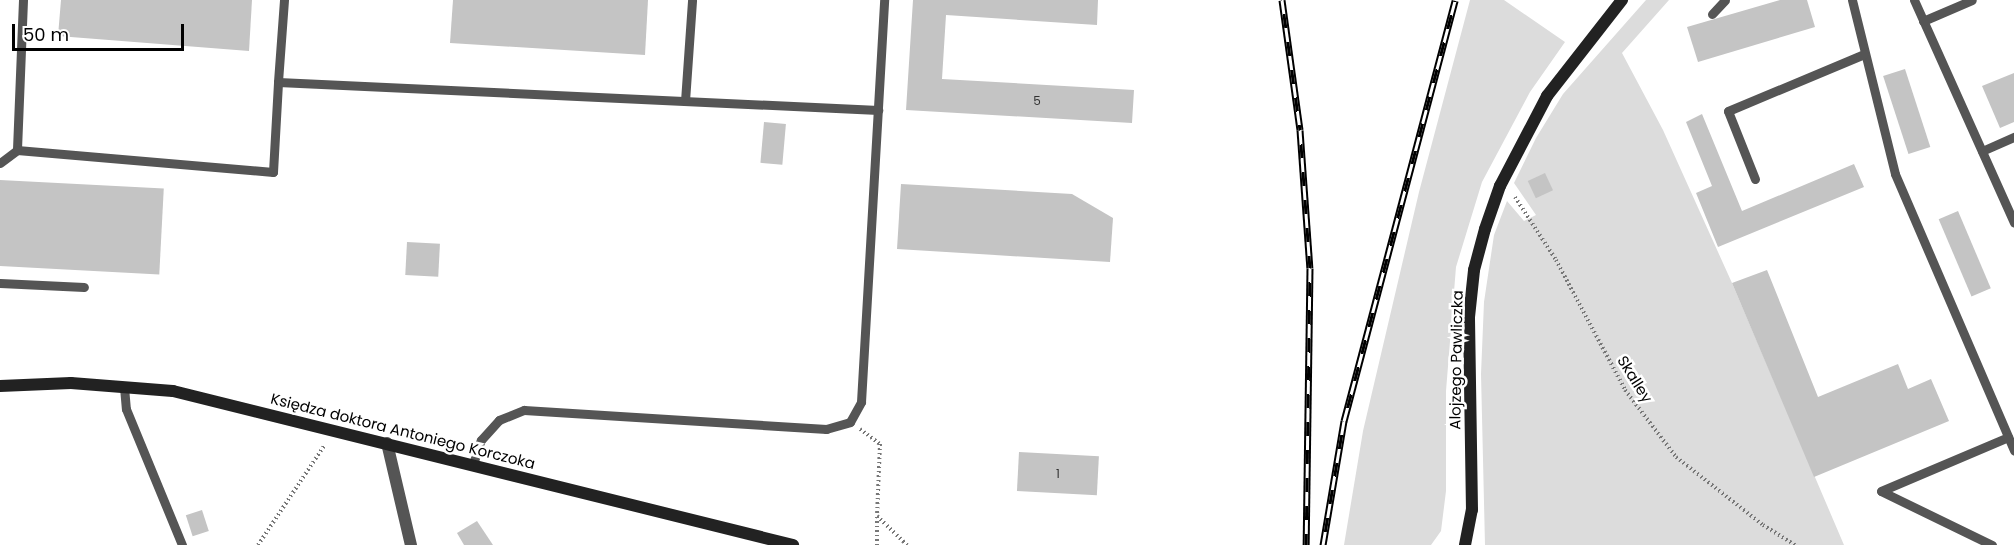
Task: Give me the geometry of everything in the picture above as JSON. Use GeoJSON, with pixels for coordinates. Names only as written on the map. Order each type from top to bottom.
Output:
{"type":"FeatureCollection","features":[{"type":"Feature","properties":{"kind":"street","name":"Alojzego Pawliczka"},"geometry":{"type":"LineString","coordinates":[[1465,545],[1472,510],[1469,317],[1474,270],[1500,186],[1547,96],[1622,0]]}},
{"type":"Feature","properties":{"kind":"street","name":"Księdza doktora Antoniego Korczoka"},"geometry":{"type":"LineString","coordinates":[[0,386],[71,383],[183,393],[793,545]]}},
{"type":"Feature","properties":{"kind":"street"},"geometry":{"type":"LineString","coordinates":[[387,443],[411,545]]}},
{"type":"Feature","properties":{"kind":"lane"},"geometry":{"type":"LineString","coordinates":[[17,150],[24,0]]}},
{"type":"Feature","properties":{"kind":"lane"},"geometry":{"type":"LineString","coordinates":[[0,163],[17,150],[273,172],[284,0]]}},
{"type":"Feature","properties":{"kind":"lane"},"geometry":{"type":"LineString","coordinates":[[685,101],[692,0]]}},
{"type":"Feature","properties":{"kind":"lane"},"geometry":{"type":"LineString","coordinates":[[473,464],[481,440],[499,420],[524,410],[826,429],[850,422],[861,402],[884,0]]}},
{"type":"Feature","properties":{"kind":"lane"},"geometry":{"type":"LineString","coordinates":[[1712,14],[1725,0]]}},
{"type":"Feature","properties":{"kind":"lane"},"geometry":{"type":"LineString","coordinates":[[1852,0],[1895,174],[2014,450]]}},
{"type":"Feature","properties":{"kind":"lane"},"geometry":{"type":"LineString","coordinates":[[1914,0],[2014,223]]}},
{"type":"Feature","properties":{"kind":"lane"},"geometry":{"type":"LineString","coordinates":[[1923,21],[1972,0]]}},
{"type":"Feature","properties":{"kind":"lane"},"geometry":{"type":"LineString","coordinates":[[1755,179],[1728,111],[1864,54]]}},
{"type":"Feature","properties":{"kind":"lane"},"geometry":{"type":"LineString","coordinates":[[278,82],[878,110]]}},
{"type":"Feature","properties":{"kind":"lane"},"geometry":{"type":"LineString","coordinates":[[1982,151],[2014,137]]}},
{"type":"Feature","properties":{"kind":"lane"},"geometry":{"type":"LineString","coordinates":[[0,283],[84,287]]}},
{"type":"Feature","properties":{"kind":"lane"},"geometry":{"type":"LineString","coordinates":[[124,387],[126,410],[182,545]]}},
{"type":"Feature","properties":{"kind":"lane"},"geometry":{"type":"LineString","coordinates":[[1992,545],[1881,491],[2008,437]]}},
{"type":"Feature","properties":{"kind":"path","name":"Skalley"},"geometry":{"type":"LineString","coordinates":[[1500,186],[1513,194],[1527,212],[1625,390],[1676,457],[1763,525],[1795,545]]}},
{"type":"Feature","properties":{"kind":"path"},"geometry":{"type":"LineString","coordinates":[[850,422],[880,444],[877,545]]}},
{"type":"Feature","properties":{"kind":"path"},"geometry":{"type":"LineString","coordinates":[[258,545],[327,442]]}},
{"type":"Feature","properties":{"kind":"path"},"geometry":{"type":"LineString","coordinates":[[877,516],[907,545]]}},
{"type":"Feature","properties":{"kind":"shaded area"},"geometry":{"type":"Polygon","coordinates":[[[1470,0],[1504,0],[1565,42],[1530,92],[1482,182],[1456,267],[1446,391],[1446,491],[1441,531],[1431,545],[1344,545],[1363,431],[1419,192],[1470,0]]]}},
{"type":"Feature","properties":{"kind":"shaded area"},"geometry":{"type":"Polygon","coordinates":[[[1646,0],[1669,0],[1622,53],[1663,130],[1732,283],[1844,545],[1485,545],[1481,374],[1484,302],[1494,235],[1507,201],[1524,221],[1536,215],[1514,183],[1536,138],[1563,94],[1646,0]]]}},
{"type":"Feature","properties":{"kind":"building"},"geometry":{"type":"Polygon","coordinates":[[[61,0],[252,0],[249,51],[58,36],[61,0]]]}},
{"type":"Feature","properties":{"kind":"building"},"geometry":{"type":"Polygon","coordinates":[[[453,0],[648,0],[645,55],[450,43],[453,0]]]}},
{"type":"Feature","properties":{"kind":"building"},"geometry":{"type":"Polygon","coordinates":[[[913,0],[1098,0],[1097,25],[946,15],[942,79],[1134,90],[1132,123],[906,110],[913,0]]]}},
{"type":"Feature","properties":{"kind":"building"},"geometry":{"type":"Polygon","coordinates":[[[1780,0],[1807,0],[1815,27],[1698,62],[1687,27],[1780,0]]]}},
{"type":"Feature","properties":{"kind":"building"},"geometry":{"type":"Polygon","coordinates":[[[1905,69],[1930,147],[1908,154],[1883,76],[1905,69]]]}},
{"type":"Feature","properties":{"kind":"building"},"geometry":{"type":"Polygon","coordinates":[[[2014,73],[2014,122],[2000,128],[1982,86],[2014,73]]]}},
{"type":"Feature","properties":{"kind":"building"},"geometry":{"type":"Polygon","coordinates":[[[1702,114],[1742,211],[1854,164],[1864,187],[1718,247],[1696,193],[1712,186],[1686,122],[1702,114]]]}},
{"type":"Feature","properties":{"kind":"building"},"geometry":{"type":"Polygon","coordinates":[[[764,122],[786,124],[782,165],[760,163],[764,122]]]}},
{"type":"Feature","properties":{"kind":"building"},"geometry":{"type":"Polygon","coordinates":[[[1545,173],[1553,190],[1536,198],[1528,181],[1545,173]]]}},
{"type":"Feature","properties":{"kind":"building"},"geometry":{"type":"Polygon","coordinates":[[[0,180],[164,189],[159,274],[0,266],[0,180]]]}},
{"type":"Feature","properties":{"kind":"building"},"geometry":{"type":"Polygon","coordinates":[[[901,184],[1072,194],[1113,218],[1110,262],[897,249],[901,184]]]}},
{"type":"Feature","properties":{"kind":"building"},"geometry":{"type":"Polygon","coordinates":[[[1958,211],[1991,288],[1971,297],[1939,219],[1958,211]]]}},
{"type":"Feature","properties":{"kind":"building"},"geometry":{"type":"Polygon","coordinates":[[[407,242],[440,244],[438,277],[405,275],[407,242]]]}},
{"type":"Feature","properties":{"kind":"building"},"geometry":{"type":"Polygon","coordinates":[[[1767,270],[1818,397],[1898,364],[1908,389],[1931,379],[1949,421],[1814,477],[1732,283],[1767,270]]]}},
{"type":"Feature","properties":{"kind":"building"},"geometry":{"type":"Polygon","coordinates":[[[1019,452],[1099,456],[1097,495],[1017,491],[1019,452]]]}},
{"type":"Feature","properties":{"kind":"building"},"geometry":{"type":"Polygon","coordinates":[[[202,510],[209,531],[193,536],[186,515],[202,510]]]}},
{"type":"Feature","properties":{"kind":"building"},"geometry":{"type":"Polygon","coordinates":[[[477,521],[493,545],[464,545],[457,533],[477,521]]]}},
{"type":"Feature","properties":{"kind":"railway"},"geometry":{"type":"LineString","coordinates":[[1282,0],[1300,130],[1310,268],[1306,545]]}},
{"type":"Feature","properties":{"kind":"railway"},"geometry":{"type":"LineString","coordinates":[[1323,545],[1344,421],[1455,0]]}}]}
